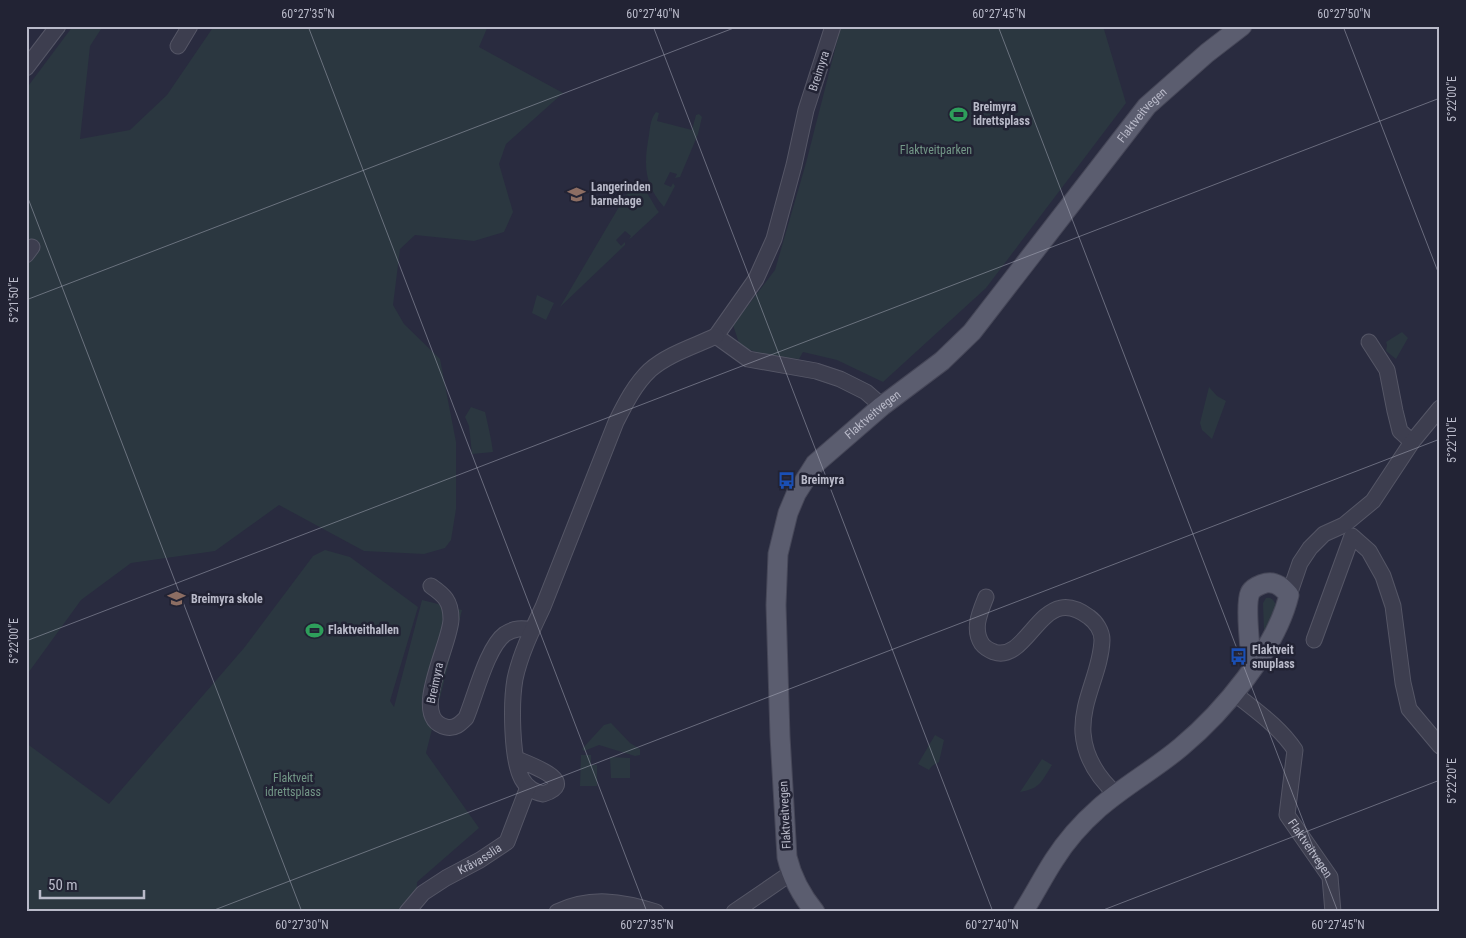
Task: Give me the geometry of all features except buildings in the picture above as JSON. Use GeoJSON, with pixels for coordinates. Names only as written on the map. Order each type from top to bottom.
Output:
{"type":"FeatureCollection","features":[{"type":"Feature","properties":{"kind":"main road","name":"Flaktveitvegen"},"geometry":{"type":"LineString","coordinates":[[815,912],[798,888],[791,873],[787,857],[780,736],[776,605],[778,554],[788,513],[796,494],[815,464],[882,406],[942,361],[972,332],[1146,106],[1206,53],[1242,26]]}},
{"type":"Feature","properties":{"kind":"main road"},"geometry":{"type":"LineString","coordinates":[[1023,912],[1054,860],[1072,835],[1099,808],[1182,747],[1234,693],[1253,667],[1276,630],[1285,611],[1289,595],[1282,587],[1267,582],[1256,586],[1250,592],[1248,604],[1250,656],[1253,667]]}},
{"type":"Feature","properties":{"kind":"street"},"geometry":{"type":"LineString","coordinates":[[26,68],[58,26]]}},
{"type":"Feature","properties":{"kind":"street"},"geometry":{"type":"LineString","coordinates":[[178,46],[190,26]]}},
{"type":"Feature","properties":{"kind":"street","name":"Breimyra"},"geometry":{"type":"LineString","coordinates":[[528,787],[520,775],[517,760],[512,706],[515,678],[532,630],[543,607],[616,422],[629,398],[644,377],[659,364],[716,336],[756,279],[774,239],[792,174],[806,110],[833,26]]}},
{"type":"Feature","properties":{"kind":"street"},"geometry":{"type":"LineString","coordinates":[[716,336],[748,359],[816,371],[840,379],[866,392],[882,406]]}},
{"type":"Feature","properties":{"kind":"street"},"geometry":{"type":"LineString","coordinates":[[1369,342],[1387,370],[1400,431],[1412,442]]}},
{"type":"Feature","properties":{"kind":"street"},"geometry":{"type":"LineString","coordinates":[[1314,640],[1348,530],[1373,500],[1412,442],[1440,408]]}},
{"type":"Feature","properties":{"kind":"street"},"geometry":{"type":"LineString","coordinates":[[1289,595],[1300,563],[1310,548],[1324,534],[1348,530]]}},
{"type":"Feature","properties":{"kind":"street"},"geometry":{"type":"LineString","coordinates":[[1348,530],[1369,550],[1383,576],[1393,606],[1403,683],[1409,709],[1440,746]]}},
{"type":"Feature","properties":{"kind":"street","name":"Breimyra"},"geometry":{"type":"LineString","coordinates":[[430,586],[444,595],[450,607],[451,620],[448,637],[433,684],[430,710],[440,726],[451,728],[459,725],[466,718],[495,644],[505,634],[517,629],[532,630]]}},
{"type":"Feature","properties":{"kind":"street"},"geometry":{"type":"LineString","coordinates":[[986,597],[978,619],[978,635],[983,646],[988,650],[998,653],[1007,652],[1017,647],[1047,614],[1062,608],[1070,608],[1081,612],[1097,626],[1102,638],[1100,655],[1086,703],[1083,732],[1090,762],[1117,795]]}},
{"type":"Feature","properties":{"kind":"street","name":"Flaktveitvegen"},"geometry":{"type":"LineString","coordinates":[[1234,693],[1276,726],[1286,736],[1295,750],[1287,815],[1330,877],[1333,912]]}},
{"type":"Feature","properties":{"kind":"street"},"geometry":{"type":"LineString","coordinates":[[517,760],[550,773],[555,778],[556,785],[547,794],[537,793],[528,787]]}},
{"type":"Feature","properties":{"kind":"street","name":"Kråvasslia"},"geometry":{"type":"LineString","coordinates":[[407,912],[423,892],[480,860],[507,842],[528,787]]}},
{"type":"Feature","properties":{"kind":"street"},"geometry":{"type":"LineString","coordinates":[[734,912],[791,873]]}},
{"type":"Feature","properties":{"kind":"street"},"geometry":{"type":"LineString","coordinates":[[557,912],[577,904],[594,901],[614,902],[632,909],[656,912]]}},
{"type":"Feature","properties":{"kind":"green space"},"geometry":{"type":"Polygon","coordinates":[[[73,26],[103,26],[90,46],[80,139],[130,130],[167,95],[214,26],[488,26],[479,47],[563,93],[506,144],[499,164],[513,212],[504,232],[474,241],[415,235],[400,249],[393,305],[404,324],[440,359],[456,442],[456,509],[451,540],[445,548],[424,554],[364,551],[279,505],[215,551],[131,563],[81,600],[26,676],[26,89],[73,26]]]}},
{"type":"Feature","properties":{"kind":"green space","name":"Flaktveitparken"},"geometry":{"type":"Polygon","coordinates":[[[841,26],[1103,26],[1126,103],[986,288],[883,382],[837,360],[803,352],[799,359],[766,356],[740,346],[733,325],[775,270],[806,163],[841,26]]]}},
{"type":"Feature","properties":{"kind":"green space"},"geometry":{"type":"Polygon","coordinates":[[[656,112],[659,113],[657,121],[692,130],[696,115],[699,114],[702,117],[698,134],[680,177],[675,178],[677,174],[670,172],[664,184],[671,187],[673,183],[675,186],[664,207],[652,190],[646,164],[650,126],[656,112]]]}},
{"type":"Feature","properties":{"kind":"green space"},"geometry":{"type":"Polygon","coordinates":[[[640,184],[659,212],[631,238],[629,239],[631,236],[625,231],[616,240],[621,246],[625,242],[625,245],[560,307],[626,195],[632,188],[640,184]]]}},
{"type":"Feature","properties":{"kind":"green space"},"geometry":{"type":"Polygon","coordinates":[[[537,295],[554,303],[546,320],[532,313],[537,295]]]}},
{"type":"Feature","properties":{"kind":"green space"},"geometry":{"type":"Polygon","coordinates":[[[1402,332],[1408,338],[1396,359],[1386,351],[1386,342],[1402,332]]]}},
{"type":"Feature","properties":{"kind":"green space"},"geometry":{"type":"Polygon","coordinates":[[[1209,387],[1217,396],[1226,401],[1212,439],[1202,430],[1200,423],[1209,387]]]}},
{"type":"Feature","properties":{"kind":"green space"},"geometry":{"type":"Polygon","coordinates":[[[471,407],[485,412],[493,452],[472,454],[469,426],[465,417],[471,407]]]}},
{"type":"Feature","properties":{"kind":"green space","name":"Flaktveit idrettsplass"},"geometry":{"type":"Polygon","coordinates":[[[325,550],[350,557],[418,607],[390,701],[394,707],[422,600],[462,610],[426,753],[479,828],[417,882],[416,912],[26,912],[26,743],[109,804],[244,648],[313,556],[325,550]]]}},
{"type":"Feature","properties":{"kind":"green space"},"geometry":{"type":"Polygon","coordinates":[[[1266,598],[1273,600],[1276,606],[1264,631],[1263,603],[1266,598]]]}},
{"type":"Feature","properties":{"kind":"green space"},"geometry":{"type":"Polygon","coordinates":[[[611,723],[630,743],[640,749],[640,755],[635,756],[599,745],[584,751],[582,749],[604,725],[611,723]]]}},
{"type":"Feature","properties":{"kind":"green space"},"geometry":{"type":"Polygon","coordinates":[[[935,735],[944,740],[939,762],[929,770],[918,764],[935,735]]]}},
{"type":"Feature","properties":{"kind":"green space"},"geometry":{"type":"Polygon","coordinates":[[[581,755],[591,755],[591,765],[597,765],[597,786],[580,786],[581,755]]]}},
{"type":"Feature","properties":{"kind":"green space"},"geometry":{"type":"Polygon","coordinates":[[[610,757],[630,758],[630,778],[611,778],[610,757]]]}},
{"type":"Feature","properties":{"kind":"green space"},"geometry":{"type":"Polygon","coordinates":[[[1042,759],[1052,765],[1043,780],[1036,786],[1020,792],[1042,759]]]}},
{"type":"Feature","properties":{"kind":"place","name":"Breimyra idrettsplass"},"geometry":{"type":"Point","coordinates":[959,114]}},
{"type":"Feature","properties":{"kind":"place","name":"Langerinden barnehage"},"geometry":{"type":"Point","coordinates":[577,194]}},
{"type":"Feature","properties":{"kind":"place","name":"Breimyra"},"geometry":{"type":"Point","coordinates":[787,480]}},
{"type":"Feature","properties":{"kind":"place","name":"Breimyra skole"},"geometry":{"type":"Point","coordinates":[177,599]}},
{"type":"Feature","properties":{"kind":"place","name":"Flaktveithallen"},"geometry":{"type":"Point","coordinates":[314,630]}},
{"type":"Feature","properties":{"kind":"place","name":"Flaktveit snuplass"},"geometry":{"type":"Point","coordinates":[1238,657]}}]}
